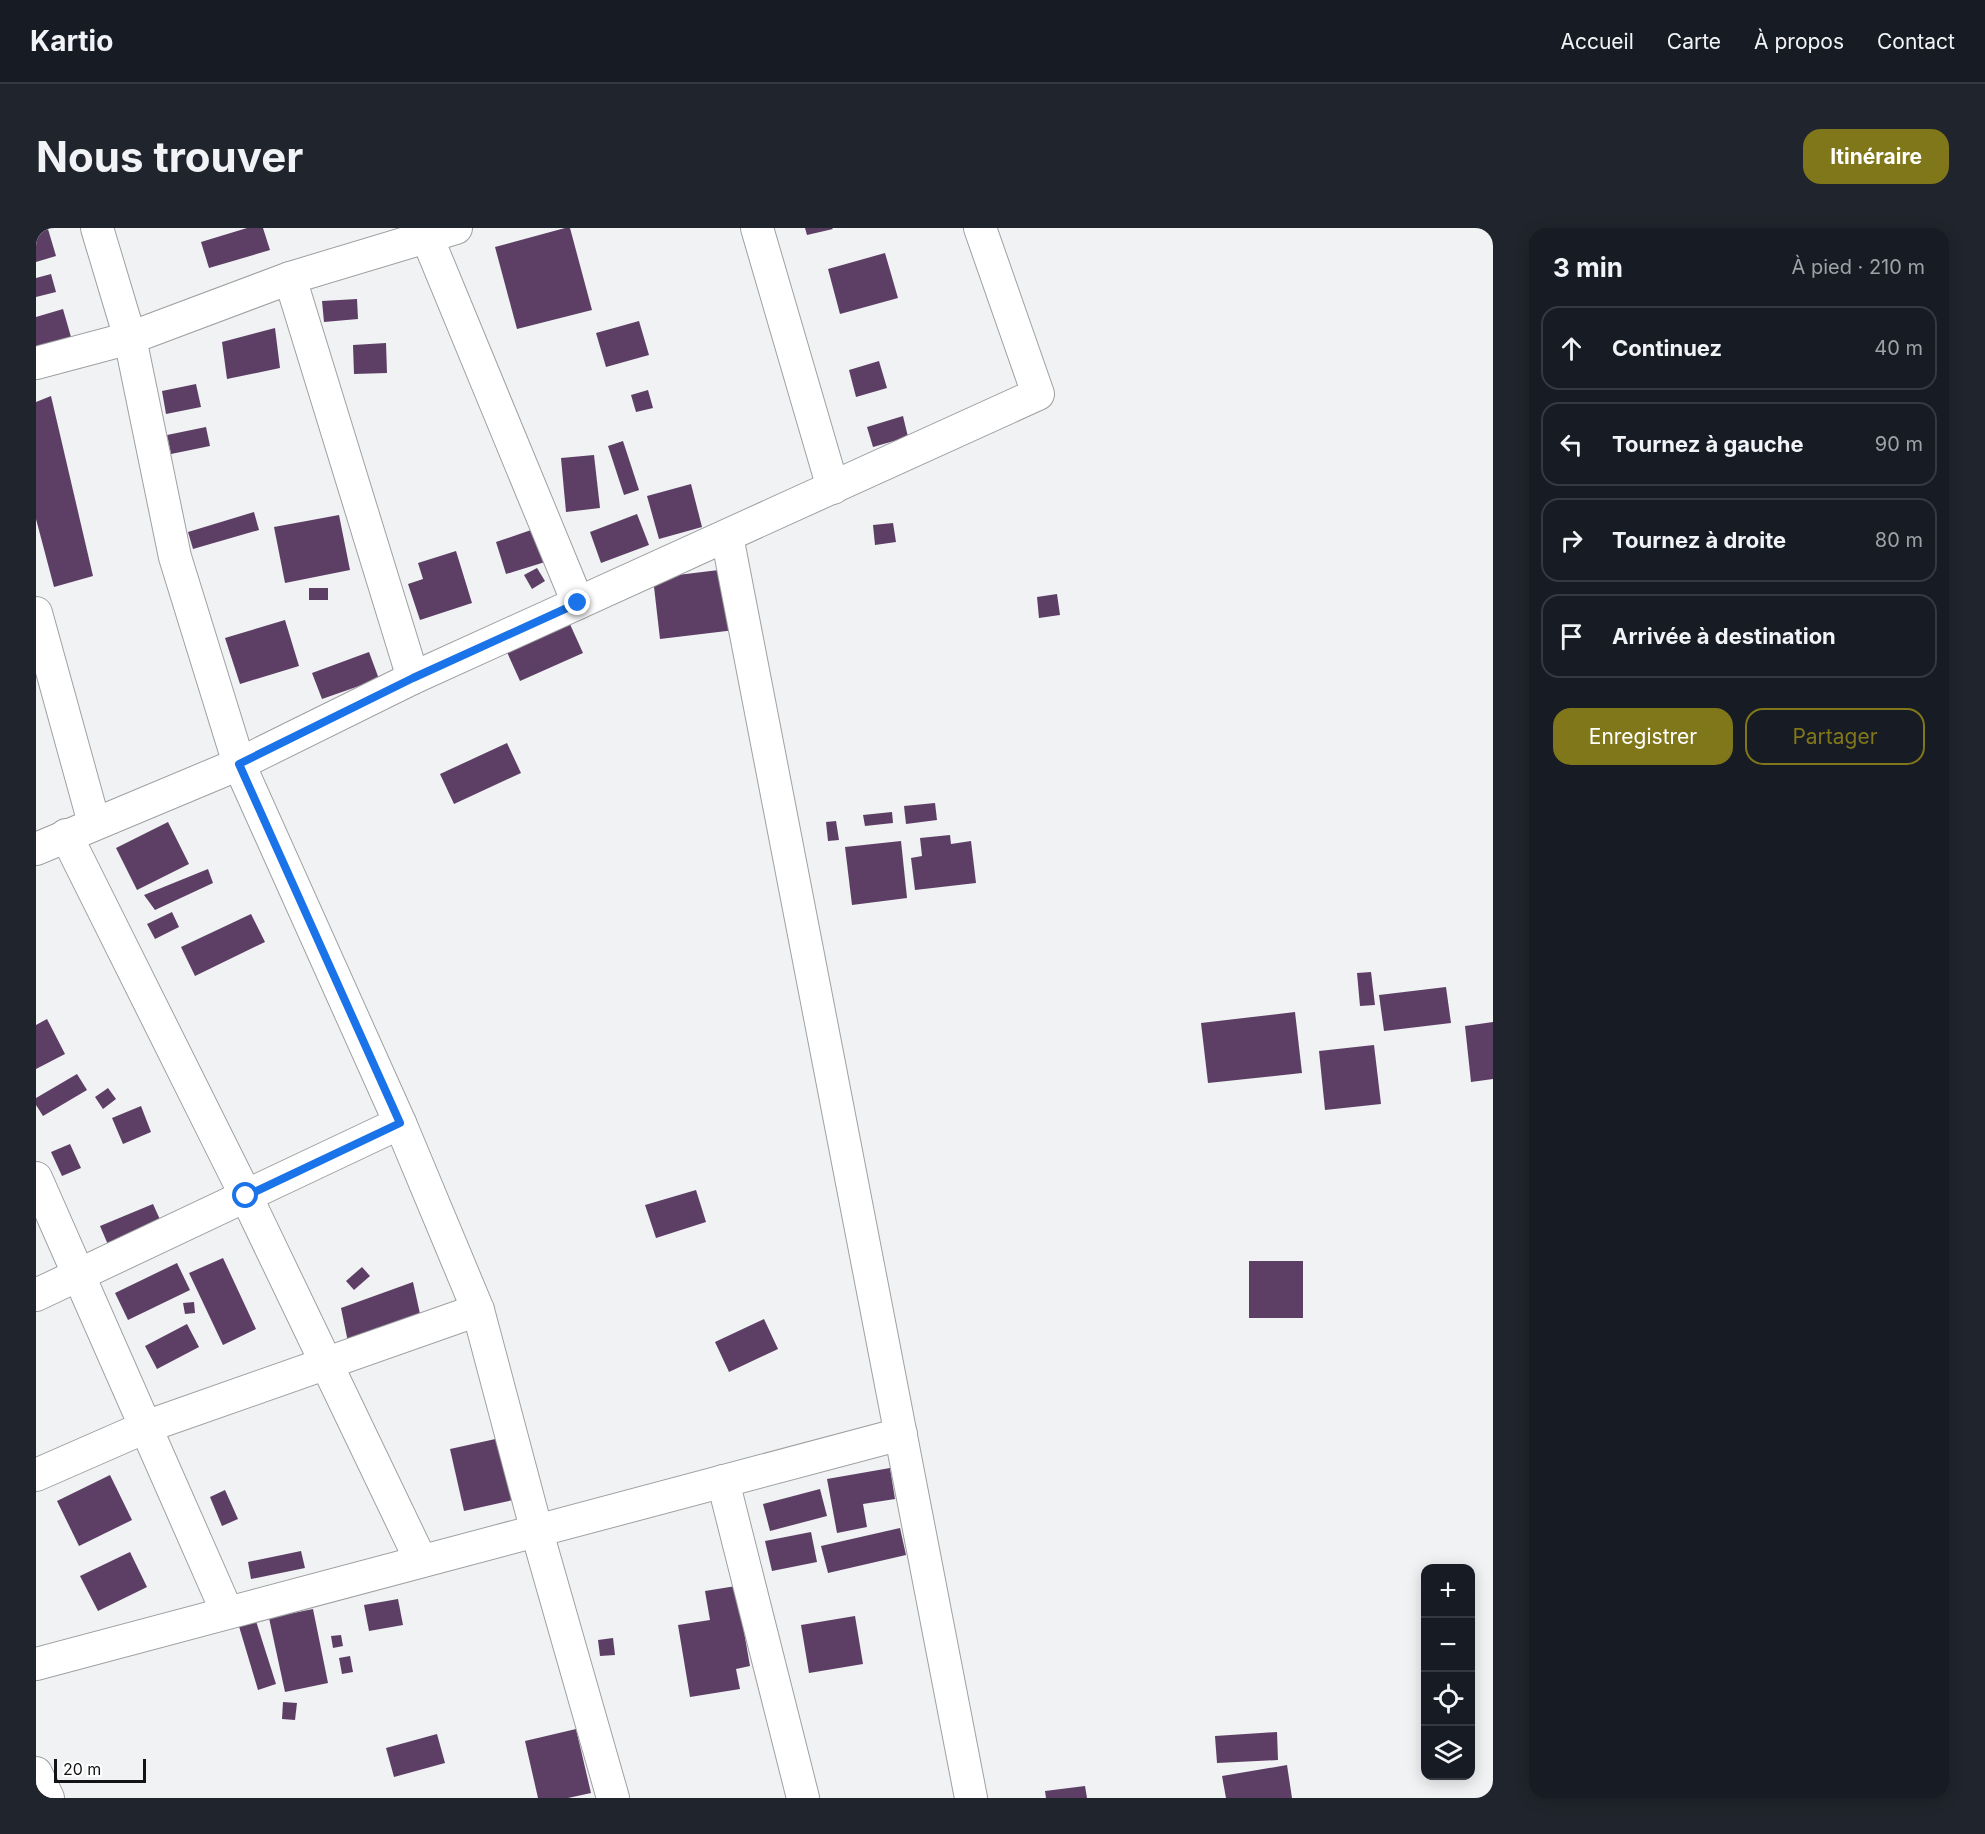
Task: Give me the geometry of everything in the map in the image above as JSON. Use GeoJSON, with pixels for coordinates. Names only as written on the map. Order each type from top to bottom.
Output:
{"type":"FeatureCollection","features":[{"type":"Feature","properties":{"kind":"street"},"geometry":{"type":"LineString","coordinates":[[97,228],[130,338],[175,557],[239,764],[400,1123],[478,1310],[537,1532],[613,1798]]}},
{"type":"Feature","properties":{"kind":"street"},"geometry":{"type":"LineString","coordinates":[[36,363],[130,338],[290,278],[456,228]]}},
{"type":"Feature","properties":{"kind":"street"},"geometry":{"type":"LineString","coordinates":[[757,228],[833,488]]}},
{"type":"Feature","properties":{"kind":"street"},"geometry":{"type":"LineString","coordinates":[[36,849],[94,822],[239,764],[413,678],[1038,394],[980,228]]}},
{"type":"Feature","properties":{"kind":"street"},"geometry":{"type":"LineString","coordinates":[[427,237],[578,603]]}},
{"type":"Feature","properties":{"kind":"street"},"geometry":{"type":"LineString","coordinates":[[290,278],[413,678]]}},
{"type":"Feature","properties":{"kind":"street"},"geometry":{"type":"LineString","coordinates":[[727,536],[971,1798]]}},
{"type":"Feature","properties":{"kind":"street"},"geometry":{"type":"LineString","coordinates":[[36,614],[94,822]]}},
{"type":"Feature","properties":{"kind":"street"},"geometry":{"type":"LineString","coordinates":[[66,835],[246,1196],[421,1561]]}},
{"type":"Feature","properties":{"kind":"street"},"geometry":{"type":"LineString","coordinates":[[36,1295],[400,1123]]}},
{"type":"Feature","properties":{"kind":"street"},"geometry":{"type":"LineString","coordinates":[[36,1178],[148,1426],[227,1612]]}},
{"type":"Feature","properties":{"kind":"street"},"geometry":{"type":"LineString","coordinates":[[36,1475],[148,1426],[478,1310]]}},
{"type":"Feature","properties":{"kind":"street"},"geometry":{"type":"LineString","coordinates":[[36,1664],[900,1434]]}},
{"type":"Feature","properties":{"kind":"street"},"geometry":{"type":"LineString","coordinates":[[723,1481],[803,1798]]}},
{"type":"Feature","properties":{"kind":"building"},"geometry":{"type":"Polygon","coordinates":[[[247,228],[263,228],[270,250],[209,268],[201,242],[247,228]]]}},
{"type":"Feature","properties":{"kind":"building"},"geometry":{"type":"Polygon","coordinates":[[[570,228],[592,310],[517,329],[495,247],[570,228]]]}},
{"type":"Feature","properties":{"kind":"building"},"geometry":{"type":"Polygon","coordinates":[[[805,228],[832,228],[833,229],[807,235],[805,228]]]}},
{"type":"Feature","properties":{"kind":"building"},"geometry":{"type":"Polygon","coordinates":[[[48,229],[56,256],[36,262],[36,233],[48,229]]]}},
{"type":"Feature","properties":{"kind":"building"},"geometry":{"type":"Polygon","coordinates":[[[885,253],[898,298],[840,314],[828,269],[885,253]]]}},
{"type":"Feature","properties":{"kind":"building"},"geometry":{"type":"Polygon","coordinates":[[[51,274],[56,292],[36,297],[36,278],[51,274]]]}},
{"type":"Feature","properties":{"kind":"building"},"geometry":{"type":"Polygon","coordinates":[[[357,299],[358,319],[324,322],[322,301],[357,299]]]}},
{"type":"Feature","properties":{"kind":"building"},"geometry":{"type":"Polygon","coordinates":[[[63,309],[71,337],[36,347],[36,317],[63,309]]]}},
{"type":"Feature","properties":{"kind":"building"},"geometry":{"type":"Polygon","coordinates":[[[639,321],[649,355],[606,367],[596,333],[639,321]]]}},
{"type":"Feature","properties":{"kind":"building"},"geometry":{"type":"Polygon","coordinates":[[[275,328],[280,368],[227,379],[222,342],[275,328]]]}},
{"type":"Feature","properties":{"kind":"building"},"geometry":{"type":"Polygon","coordinates":[[[386,343],[387,373],[354,374],[353,345],[386,343]]]}},
{"type":"Feature","properties":{"kind":"building"},"geometry":{"type":"Polygon","coordinates":[[[879,361],[887,388],[856,397],[849,370],[879,361]]]}},
{"type":"Feature","properties":{"kind":"building"},"geometry":{"type":"Polygon","coordinates":[[[196,384],[201,407],[166,414],[162,391],[196,384]]]}},
{"type":"Feature","properties":{"kind":"building"},"geometry":{"type":"Polygon","coordinates":[[[648,390],[653,408],[636,412],[631,395],[648,390]]]}},
{"type":"Feature","properties":{"kind":"building"},"geometry":{"type":"Polygon","coordinates":[[[51,396],[93,576],[54,587],[36,519],[36,402],[51,396]]]}},
{"type":"Feature","properties":{"kind":"building"},"geometry":{"type":"Polygon","coordinates":[[[903,416],[908,437],[873,447],[867,427],[903,416]]]}},
{"type":"Feature","properties":{"kind":"building"},"geometry":{"type":"Polygon","coordinates":[[[206,427],[210,446],[171,454],[167,435],[206,427]]]}},
{"type":"Feature","properties":{"kind":"building"},"geometry":{"type":"Polygon","coordinates":[[[623,441],[639,490],[624,495],[608,446],[623,441]]]}},
{"type":"Feature","properties":{"kind":"building"},"geometry":{"type":"Polygon","coordinates":[[[594,455],[600,508],[566,512],[561,458],[594,455]]]}},
{"type":"Feature","properties":{"kind":"building"},"geometry":{"type":"Polygon","coordinates":[[[691,484],[702,527],[659,539],[647,496],[691,484]]]}},
{"type":"Feature","properties":{"kind":"building"},"geometry":{"type":"Polygon","coordinates":[[[254,512],[259,530],[193,549],[188,532],[254,512]]]}},
{"type":"Feature","properties":{"kind":"building"},"geometry":{"type":"Polygon","coordinates":[[[637,514],[649,545],[601,563],[590,532],[637,514]]]}},
{"type":"Feature","properties":{"kind":"building"},"geometry":{"type":"Polygon","coordinates":[[[339,515],[350,570],[285,583],[274,527],[339,515]]]}},
{"type":"Feature","properties":{"kind":"building"},"geometry":{"type":"Polygon","coordinates":[[[893,523],[896,542],[875,545],[873,525],[893,523]]]}},
{"type":"Feature","properties":{"kind":"building"},"geometry":{"type":"Polygon","coordinates":[[[534,529],[545,562],[506,574],[496,542],[534,529]]]}},
{"type":"Feature","properties":{"kind":"building"},"geometry":{"type":"Polygon","coordinates":[[[456,551],[472,603],[420,620],[408,584],[423,579],[418,563],[456,551]]]}},
{"type":"Feature","properties":{"kind":"building"},"geometry":{"type":"Polygon","coordinates":[[[537,568],[545,581],[532,589],[524,575],[537,568]]]}},
{"type":"Feature","properties":{"kind":"building"},"geometry":{"type":"Polygon","coordinates":[[[727,569],[735,630],[660,639],[653,578],[727,569]]]}},
{"type":"Feature","properties":{"kind":"building"},"geometry":{"type":"Polygon","coordinates":[[[309,588],[328,588],[328,600],[309,600],[309,588]]]}},
{"type":"Feature","properties":{"kind":"building"},"geometry":{"type":"Polygon","coordinates":[[[1057,594],[1060,615],[1039,618],[1037,597],[1057,594]]]}},
{"type":"Feature","properties":{"kind":"building"},"geometry":{"type":"Polygon","coordinates":[[[285,620],[299,666],[240,684],[225,638],[285,620]]]}},
{"type":"Feature","properties":{"kind":"building"},"geometry":{"type":"Polygon","coordinates":[[[569,622],[583,653],[520,681],[506,650],[569,622]]]}},
{"type":"Feature","properties":{"kind":"building"},"geometry":{"type":"Polygon","coordinates":[[[369,652],[379,679],[322,699],[312,673],[369,652]]]}},
{"type":"Feature","properties":{"kind":"building"},"geometry":{"type":"Polygon","coordinates":[[[507,743],[521,773],[454,804],[440,774],[507,743]]]}},
{"type":"Feature","properties":{"kind":"building"},"geometry":{"type":"Polygon","coordinates":[[[935,803],[937,820],[906,824],[904,806],[935,803]]]}},
{"type":"Feature","properties":{"kind":"building"},"geometry":{"type":"Polygon","coordinates":[[[892,812],[893,823],[865,826],[863,815],[892,812]]]}},
{"type":"Feature","properties":{"kind":"building"},"geometry":{"type":"Polygon","coordinates":[[[836,821],[839,840],[828,841],[826,822],[836,821]]]}},
{"type":"Feature","properties":{"kind":"building"},"geometry":{"type":"Polygon","coordinates":[[[168,822],[189,864],[137,890],[116,848],[168,822]]]}},
{"type":"Feature","properties":{"kind":"building"},"geometry":{"type":"Polygon","coordinates":[[[950,835],[951,844],[971,841],[976,883],[915,890],[911,858],[922,856],[920,838],[950,835]]]}},
{"type":"Feature","properties":{"kind":"building"},"geometry":{"type":"Polygon","coordinates":[[[901,841],[907,898],[852,905],[845,847],[901,841]]]}},
{"type":"Feature","properties":{"kind":"building"},"geometry":{"type":"Polygon","coordinates":[[[208,869],[213,883],[155,910],[144,895],[208,869]]]}},
{"type":"Feature","properties":{"kind":"building"},"geometry":{"type":"Polygon","coordinates":[[[172,912],[179,927],[155,939],[147,924],[172,912]]]}},
{"type":"Feature","properties":{"kind":"building"},"geometry":{"type":"Polygon","coordinates":[[[251,914],[265,942],[195,976],[181,947],[251,914]]]}},
{"type":"Feature","properties":{"kind":"building"},"geometry":{"type":"Polygon","coordinates":[[[1371,972],[1375,1005],[1360,1006],[1357,973],[1371,972]]]}},
{"type":"Feature","properties":{"kind":"building"},"geometry":{"type":"Polygon","coordinates":[[[1446,987],[1451,1023],[1384,1031],[1379,995],[1446,987]]]}},
{"type":"Feature","properties":{"kind":"building"},"geometry":{"type":"Polygon","coordinates":[[[1295,1012],[1302,1073],[1208,1083],[1201,1023],[1295,1012]]]}},
{"type":"Feature","properties":{"kind":"building"},"geometry":{"type":"Polygon","coordinates":[[[47,1019],[65,1054],[36,1069],[36,1025],[47,1019]]]}},
{"type":"Feature","properties":{"kind":"building"},"geometry":{"type":"Polygon","coordinates":[[[1493,1022],[1493,1079],[1471,1082],[1465,1026],[1493,1022]]]}},
{"type":"Feature","properties":{"kind":"building"},"geometry":{"type":"Polygon","coordinates":[[[1374,1045],[1381,1104],[1325,1110],[1319,1051],[1374,1045]]]}},
{"type":"Feature","properties":{"kind":"building"},"geometry":{"type":"Polygon","coordinates":[[[77,1074],[87,1090],[43,1116],[36,1105],[36,1098],[77,1074]]]}},
{"type":"Feature","properties":{"kind":"building"},"geometry":{"type":"Polygon","coordinates":[[[108,1088],[116,1099],[103,1109],[95,1097],[108,1088]]]}},
{"type":"Feature","properties":{"kind":"building"},"geometry":{"type":"Polygon","coordinates":[[[141,1106],[151,1132],[123,1144],[112,1118],[141,1106]]]}},
{"type":"Feature","properties":{"kind":"building"},"geometry":{"type":"Polygon","coordinates":[[[70,1144],[81,1168],[62,1176],[51,1152],[70,1144]]]}},
{"type":"Feature","properties":{"kind":"building"},"geometry":{"type":"Polygon","coordinates":[[[696,1190],[706,1222],[656,1238],[645,1205],[696,1190]]]}},
{"type":"Feature","properties":{"kind":"building"},"geometry":{"type":"Polygon","coordinates":[[[153,1204],[162,1224],[109,1247],[100,1226],[153,1204]]]}},
{"type":"Feature","properties":{"kind":"building"},"geometry":{"type":"Polygon","coordinates":[[[223,1258],[256,1329],[223,1345],[189,1273],[223,1258]]]}},
{"type":"Feature","properties":{"kind":"building"},"geometry":{"type":"Polygon","coordinates":[[[1249,1261],[1303,1261],[1303,1318],[1249,1318],[1249,1261]]]}},
{"type":"Feature","properties":{"kind":"building"},"geometry":{"type":"Polygon","coordinates":[[[177,1263],[190,1290],[128,1320],[115,1293],[177,1263]]]}},
{"type":"Feature","properties":{"kind":"building"},"geometry":{"type":"Polygon","coordinates":[[[362,1267],[370,1276],[354,1290],[346,1281],[362,1267]]]}},
{"type":"Feature","properties":{"kind":"building"},"geometry":{"type":"Polygon","coordinates":[[[413,1282],[420,1314],[348,1342],[341,1308],[413,1282]]]}},
{"type":"Feature","properties":{"kind":"building"},"geometry":{"type":"Polygon","coordinates":[[[194,1302],[195,1313],[185,1314],[183,1303],[194,1302]]]}},
{"type":"Feature","properties":{"kind":"building"},"geometry":{"type":"Polygon","coordinates":[[[764,1319],[778,1349],[729,1372],[715,1342],[764,1319]]]}},
{"type":"Feature","properties":{"kind":"building"},"geometry":{"type":"Polygon","coordinates":[[[187,1324],[199,1347],[157,1369],[145,1346],[187,1324]]]}},
{"type":"Feature","properties":{"kind":"building"},"geometry":{"type":"Polygon","coordinates":[[[500,1438],[513,1500],[464,1511],[450,1449],[500,1438]]]}},
{"type":"Feature","properties":{"kind":"building"},"geometry":{"type":"Polygon","coordinates":[[[890,1468],[895,1499],[863,1504],[867,1527],[837,1533],[827,1479],[890,1468]]]}},
{"type":"Feature","properties":{"kind":"building"},"geometry":{"type":"Polygon","coordinates":[[[110,1475],[132,1520],[79,1546],[57,1501],[110,1475]]]}},
{"type":"Feature","properties":{"kind":"building"},"geometry":{"type":"Polygon","coordinates":[[[820,1489],[827,1516],[770,1531],[763,1504],[820,1489]]]}},
{"type":"Feature","properties":{"kind":"building"},"geometry":{"type":"Polygon","coordinates":[[[225,1490],[238,1519],[222,1526],[210,1497],[225,1490]]]}},
{"type":"Feature","properties":{"kind":"building"},"geometry":{"type":"Polygon","coordinates":[[[900,1528],[906,1555],[828,1573],[821,1546],[900,1528]]]}},
{"type":"Feature","properties":{"kind":"building"},"geometry":{"type":"Polygon","coordinates":[[[811,1532],[817,1562],[772,1571],[765,1541],[811,1532]]]}},
{"type":"Feature","properties":{"kind":"building"},"geometry":{"type":"Polygon","coordinates":[[[301,1551],[305,1568],[251,1579],[248,1562],[301,1551]]]}},
{"type":"Feature","properties":{"kind":"building"},"geometry":{"type":"Polygon","coordinates":[[[130,1552],[147,1587],[98,1611],[80,1576],[130,1552]]]}},
{"type":"Feature","properties":{"kind":"building"},"geometry":{"type":"Polygon","coordinates":[[[736,1586],[750,1666],[736,1669],[740,1689],[690,1697],[678,1625],[710,1620],[705,1591],[736,1586]]]}},
{"type":"Feature","properties":{"kind":"building"},"geometry":{"type":"Polygon","coordinates":[[[398,1599],[403,1625],[369,1631],[364,1605],[398,1599]]]}},
{"type":"Feature","properties":{"kind":"building"},"geometry":{"type":"Polygon","coordinates":[[[313,1609],[328,1683],[285,1692],[269,1618],[313,1609]]]}},
{"type":"Feature","properties":{"kind":"building"},"geometry":{"type":"Polygon","coordinates":[[[855,1616],[863,1664],[809,1673],[801,1625],[855,1616]]]}},
{"type":"Feature","properties":{"kind":"building"},"geometry":{"type":"Polygon","coordinates":[[[255,1618],[276,1684],[258,1690],[238,1623],[255,1618]]]}},
{"type":"Feature","properties":{"kind":"building"},"geometry":{"type":"Polygon","coordinates":[[[341,1635],[343,1646],[333,1648],[331,1636],[341,1635]]]}},
{"type":"Feature","properties":{"kind":"building"},"geometry":{"type":"Polygon","coordinates":[[[613,1638],[615,1655],[600,1656],[598,1640],[613,1638]]]}},
{"type":"Feature","properties":{"kind":"building"},"geometry":{"type":"Polygon","coordinates":[[[350,1656],[353,1672],[342,1674],[339,1658],[350,1656]]]}},
{"type":"Feature","properties":{"kind":"building"},"geometry":{"type":"Polygon","coordinates":[[[283,1702],[297,1703],[295,1720],[282,1719],[283,1702]]]}},
{"type":"Feature","properties":{"kind":"building"},"geometry":{"type":"Polygon","coordinates":[[[576,1729],[591,1793],[568,1798],[538,1798],[525,1741],[576,1729]]]}},
{"type":"Feature","properties":{"kind":"building"},"geometry":{"type":"Polygon","coordinates":[[[1277,1732],[1278,1760],[1217,1763],[1215,1736],[1277,1732]]]}},
{"type":"Feature","properties":{"kind":"building"},"geometry":{"type":"Polygon","coordinates":[[[437,1734],[445,1763],[394,1777],[386,1748],[437,1734]]]}},
{"type":"Feature","properties":{"kind":"building"},"geometry":{"type":"Polygon","coordinates":[[[1287,1765],[1292,1798],[1226,1798],[1222,1776],[1287,1765]]]}},
{"type":"Feature","properties":{"kind":"building"},"geometry":{"type":"Polygon","coordinates":[[[1085,1786],[1087,1798],[1046,1798],[1045,1791],[1085,1786]]]}},
{"type":"Feature","properties":{"kind":"route"},"geometry":{"type":"LineString","coordinates":[[246,1196],[400,1123],[239,764],[413,678],[578,603]]}}]}
